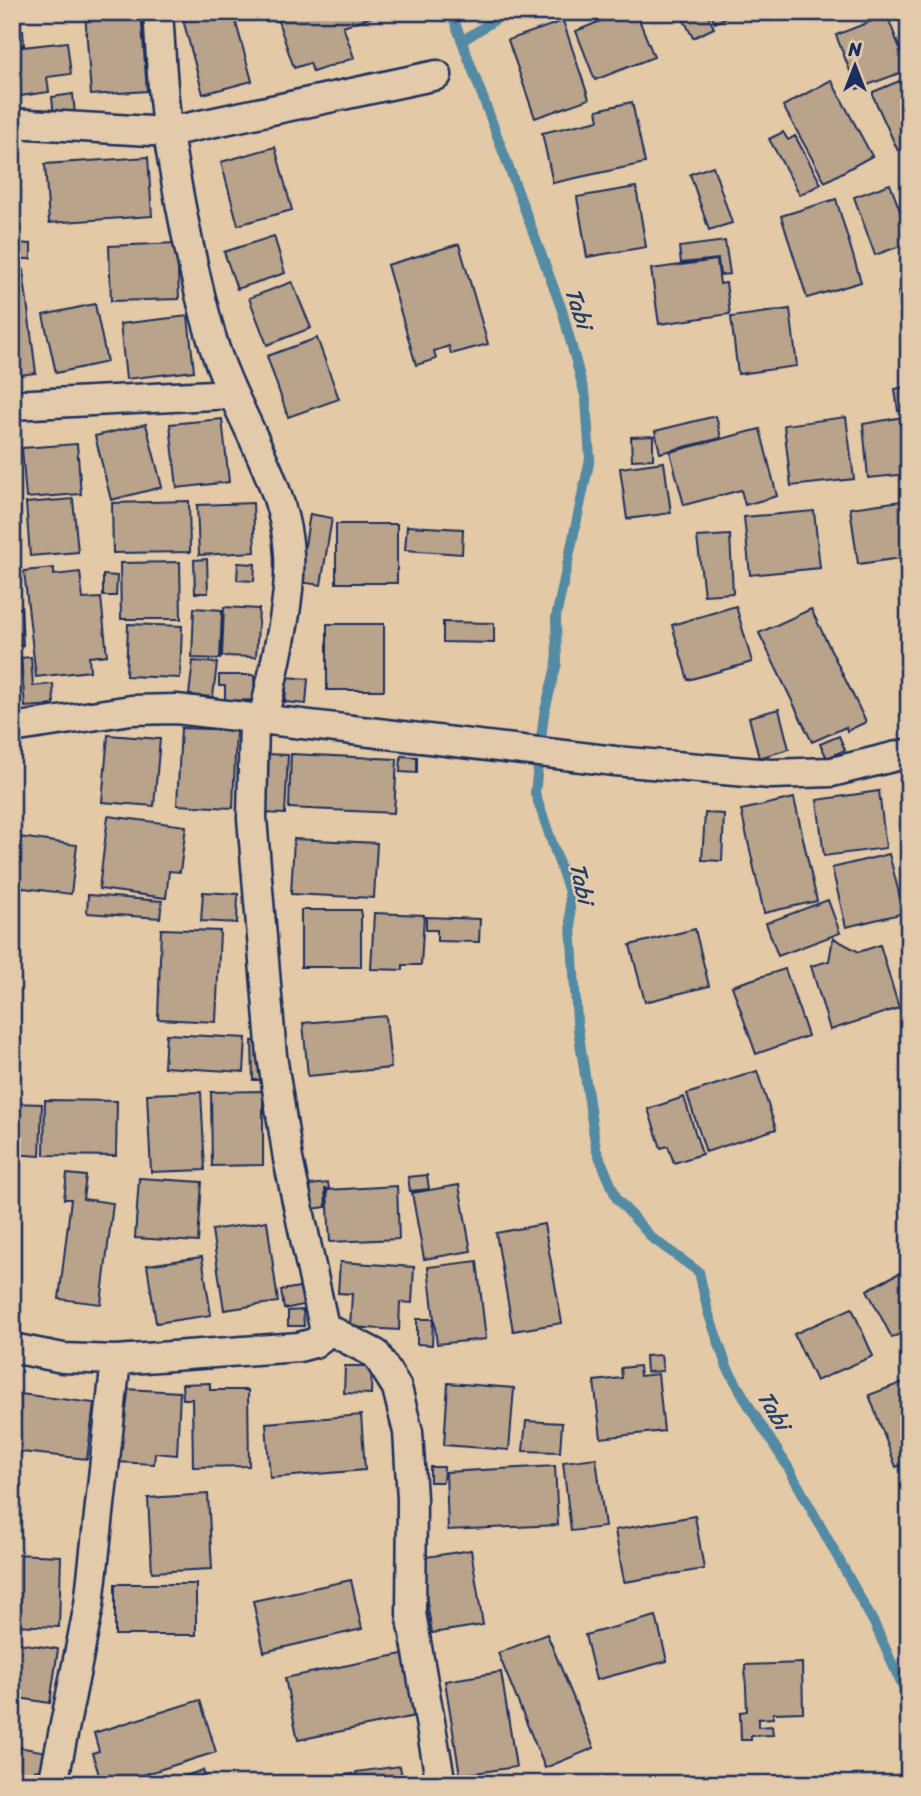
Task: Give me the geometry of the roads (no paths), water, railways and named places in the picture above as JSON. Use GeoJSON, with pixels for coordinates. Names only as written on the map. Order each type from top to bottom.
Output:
{"type":"FeatureCollection","features":[{"type":"Feature","properties":{"kind":"street"},"geometry":{"type":"LineString","coordinates":[[12,1348],[63,1358],[116,1360],[299,1347],[314,1343],[322,1337],[324,1328],[288,1159],[272,1056],[252,818],[259,720],[288,593],[289,555],[286,531],[275,492],[211,337],[192,260],[168,132],[158,12]]}},
{"type":"Feature","properties":{"kind":"street"},"geometry":{"type":"LineString","coordinates":[[12,123],[168,132],[438,75]]}},
{"type":"Feature","properties":{"kind":"street"},"geometry":{"type":"LineString","coordinates":[[12,405],[233,394]]}},
{"type":"Feature","properties":{"kind":"street"},"geometry":{"type":"LineString","coordinates":[[12,728],[131,710],[176,709],[601,760],[771,774],[832,772],[909,753]]}},
{"type":"Feature","properties":{"kind":"street"},"geometry":{"type":"LineString","coordinates":[[324,1328],[376,1354],[397,1388],[408,1432],[412,1499],[411,1613],[441,1784]]}},
{"type":"Feature","properties":{"kind":"street"},"geometry":{"type":"LineString","coordinates":[[53,1784],[89,1605],[116,1360]]}},
{"type":"Feature","properties":{"kind":"waterway","name":"Tabi"},"geometry":{"type":"LineString","coordinates":[[451,12],[562,310],[586,399],[590,459],[556,617],[557,663],[544,714],[535,793],[569,892],[577,1022],[596,1149],[617,1199],[652,1238],[699,1272],[708,1312],[727,1367],[788,1467],[875,1625],[909,1701]]}},
{"type":"Feature","properties":{"kind":"waterway"},"geometry":{"type":"LineString","coordinates":[[462,41],[507,12]]}}]}
